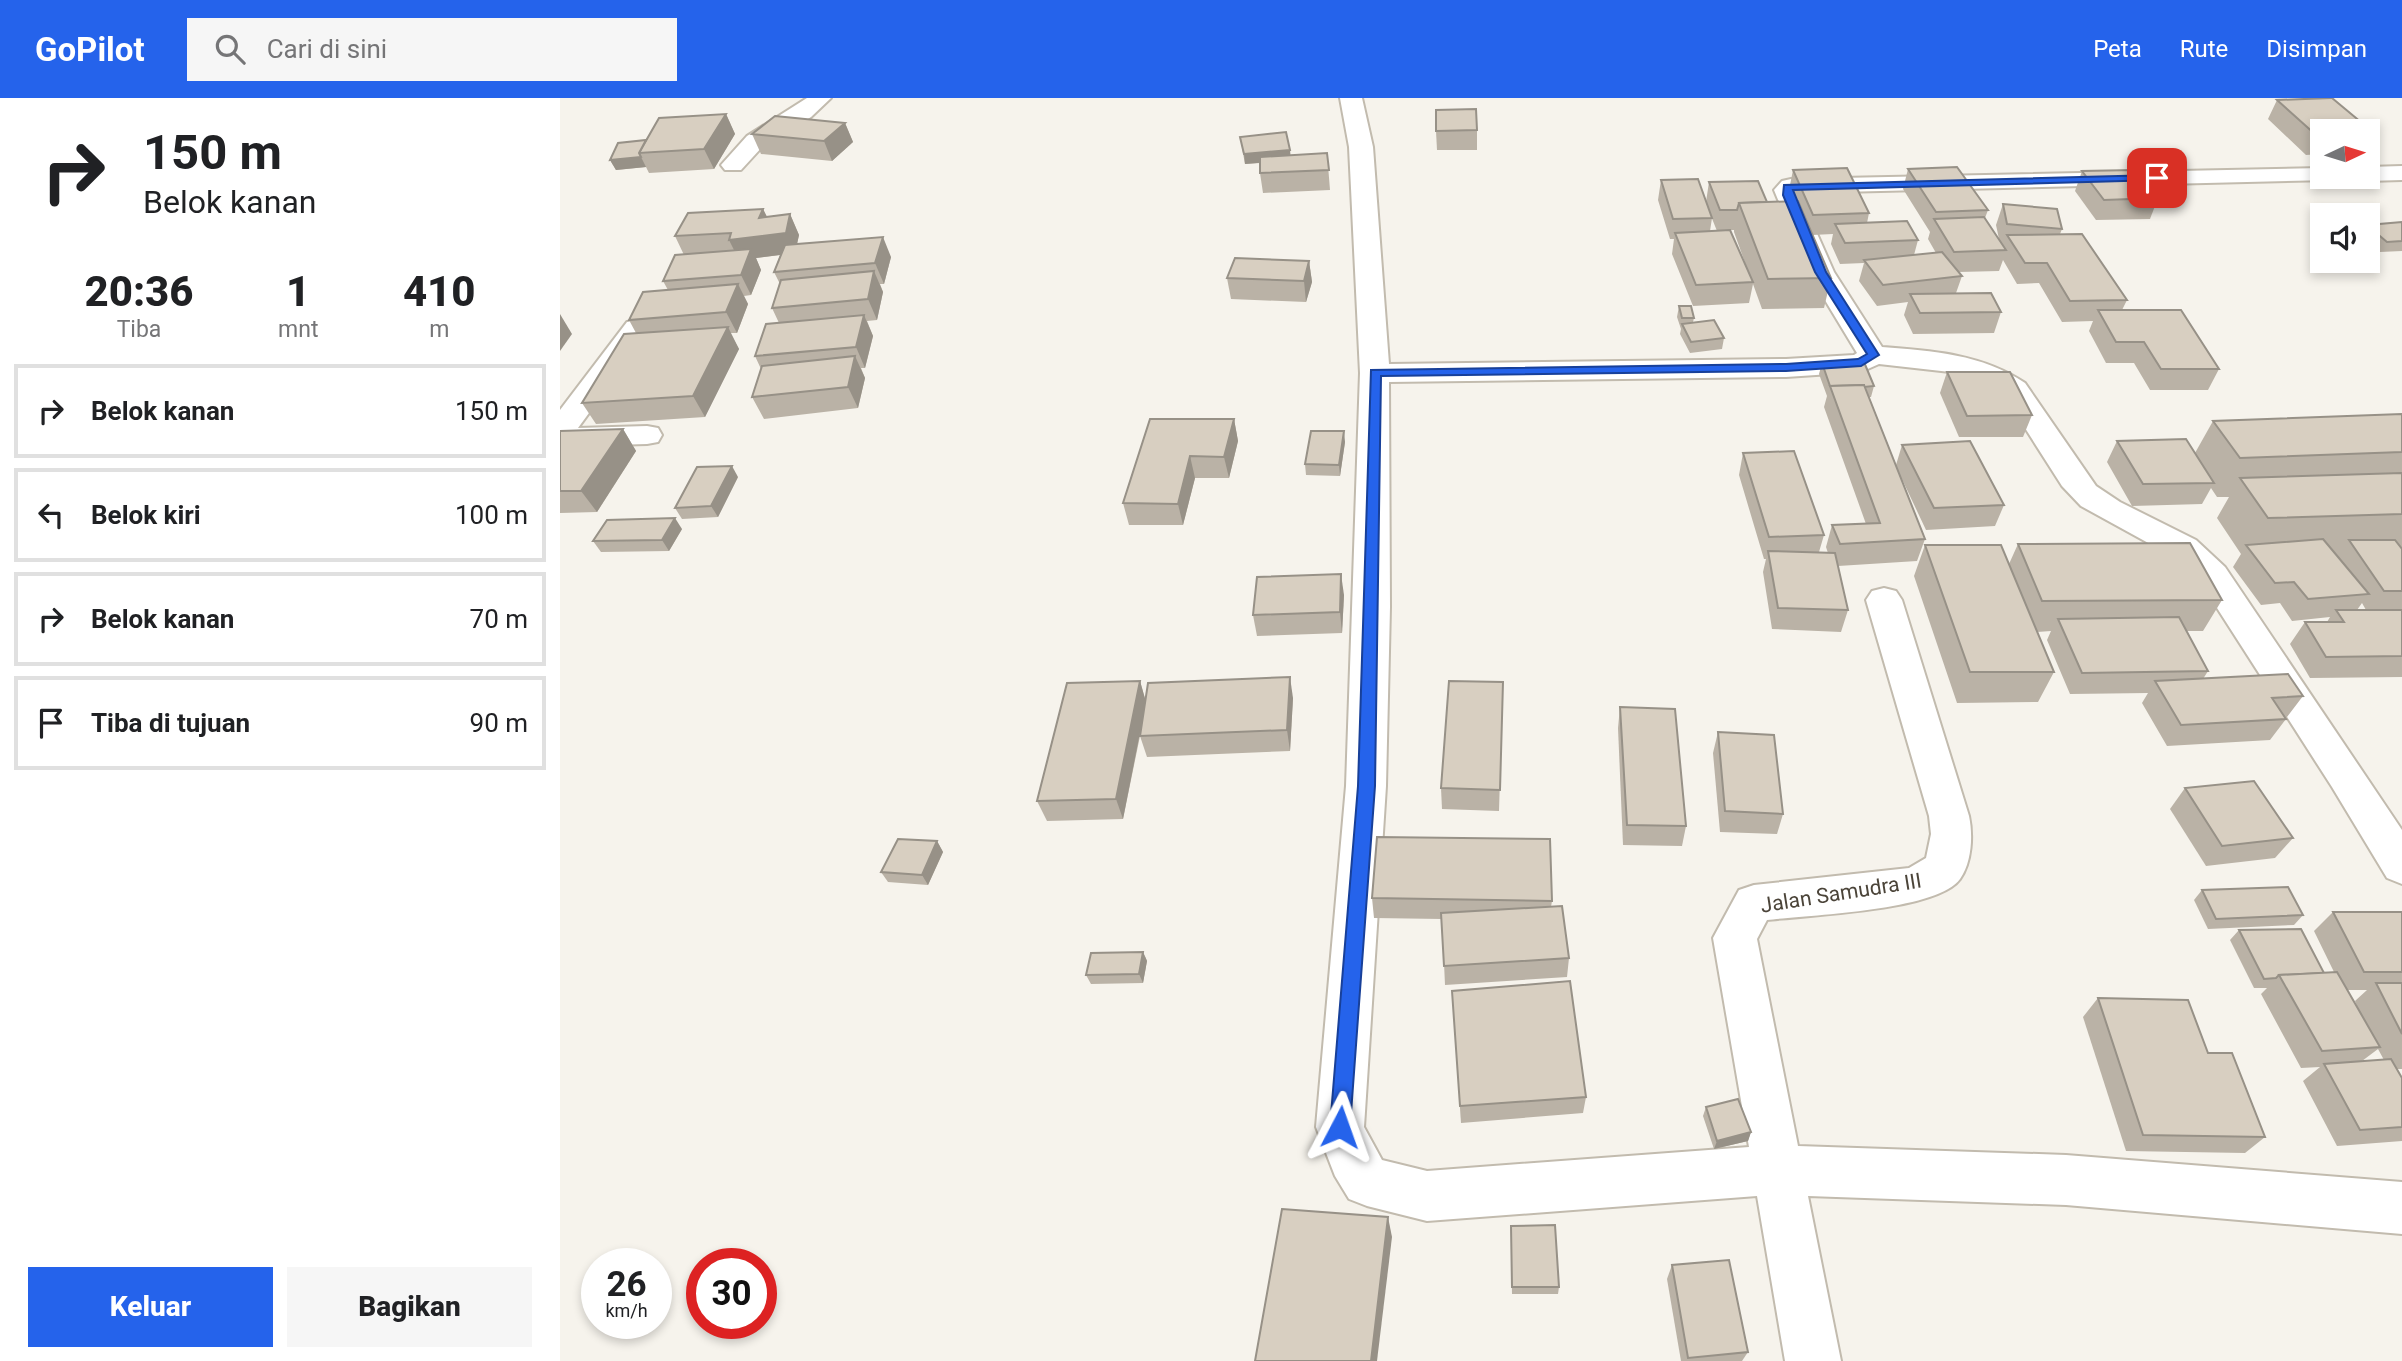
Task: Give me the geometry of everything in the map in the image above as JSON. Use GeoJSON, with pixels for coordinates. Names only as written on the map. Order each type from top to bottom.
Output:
{"type":"FeatureCollection","features":[{"type":"Feature","properties":{"kind":"street"},"geometry":{"type":"LineString","coordinates":[[733,165],[755,141],[803,112],[820,98]]}},
{"type":"Feature","properties":{"kind":"street"},"geometry":{"type":"LineString","coordinates":[[1351,98],[1361,147],[1375,373],[1366,786],[1340,1127],[1353,1159],[1367,1181],[1427,1196],[1776,1170],[2066,1181],[2402,1208]]}},
{"type":"Feature","properties":{"kind":"street"},"geometry":{"type":"LineString","coordinates":[[2380,174],[2402,173]]}},
{"type":"Feature","properties":{"kind":"street"},"geometry":{"type":"LineString","coordinates":[[1873,355],[1821,272],[1788,195],[1788,187],[2310,175]]}},
{"type":"Feature","properties":{"kind":"street"},"geometry":{"type":"LineString","coordinates":[[560,431],[636,328]]}},
{"type":"Feature","properties":{"kind":"street"},"geometry":{"type":"LineString","coordinates":[[1375,373],[1786,368],[1861,363],[1873,355],[1956,364],[2003,379],[2015,389],[2072,478],[2088,496],[2108,510],[2157,531],[2197,555],[2346,776],[2402,866]]}},
{"type":"Feature","properties":{"kind":"street"},"geometry":{"type":"LineString","coordinates":[[560,438],[647,435]]}},
{"type":"Feature","properties":{"kind":"street","name":"Jalan Samudra III"},"geometry":{"type":"LineString","coordinates":[[1813,1361],[1735,938],[1754,903],[1909,886],[1932,878],[1945,867],[1952,834],[1949,816],[1884,600]]}},
{"type":"Feature","properties":{"kind":"building"},"geometry":{"type":"Polygon","coordinates":[[[2332,98],[2357,119],[2310,119],[2310,130],[2277,100],[2332,98]]]}},
{"type":"Feature","properties":{"kind":"building"},"geometry":{"type":"Polygon","coordinates":[[[1476,109],[1477,130],[1436,131],[1436,110],[1476,109]]]}},
{"type":"Feature","properties":{"kind":"building"},"geometry":{"type":"Polygon","coordinates":[[[726,114],[704,149],[639,153],[659,118],[726,114]]]}},
{"type":"Feature","properties":{"kind":"building"},"geometry":{"type":"Polygon","coordinates":[[[775,116],[845,123],[824,141],[752,134],[775,116]]]}},
{"type":"Feature","properties":{"kind":"building"},"geometry":{"type":"Polygon","coordinates":[[[1286,132],[1290,150],[1244,154],[1240,137],[1286,132]]]}},
{"type":"Feature","properties":{"kind":"building"},"geometry":{"type":"Polygon","coordinates":[[[646,140],[639,153],[641,157],[610,160],[618,143],[646,140]]]}},
{"type":"Feature","properties":{"kind":"building"},"geometry":{"type":"Polygon","coordinates":[[[1327,153],[1329,170],[1260,173],[1260,157],[1327,153]]]}},
{"type":"Feature","properties":{"kind":"building"},"geometry":{"type":"Polygon","coordinates":[[[1957,167],[1988,210],[1936,212],[1908,169],[1957,167]]]}},
{"type":"Feature","properties":{"kind":"building"},"geometry":{"type":"Polygon","coordinates":[[[1847,168],[1869,213],[1813,215],[1793,170],[1847,168]]]}},
{"type":"Feature","properties":{"kind":"building"},"geometry":{"type":"Polygon","coordinates":[[[2135,170],[2158,198],[2104,200],[2082,171],[2135,170]]]}},
{"type":"Feature","properties":{"kind":"building"},"geometry":{"type":"Polygon","coordinates":[[[1698,179],[1712,218],[1673,219],[1661,180],[1698,179]]]}},
{"type":"Feature","properties":{"kind":"building"},"geometry":{"type":"Polygon","coordinates":[[[1758,181],[1767,202],[1739,203],[1737,210],[1720,210],[1709,182],[1758,181]]]}},
{"type":"Feature","properties":{"kind":"building"},"geometry":{"type":"Polygon","coordinates":[[[1798,201],[1831,278],[1768,279],[1739,203],[1798,201]]]}},
{"type":"Feature","properties":{"kind":"building"},"geometry":{"type":"Polygon","coordinates":[[[2003,204],[2057,209],[2062,229],[2007,224],[2003,204]]]}},
{"type":"Feature","properties":{"kind":"building"},"geometry":{"type":"Polygon","coordinates":[[[763,209],[759,218],[790,214],[786,233],[729,240],[731,233],[675,236],[688,213],[763,209]]]}},
{"type":"Feature","properties":{"kind":"building"},"geometry":{"type":"Polygon","coordinates":[[[1984,217],[2006,250],[1954,252],[1934,219],[1984,217]]]}},
{"type":"Feature","properties":{"kind":"building"},"geometry":{"type":"Polygon","coordinates":[[[1907,221],[1918,240],[1845,243],[1835,224],[1907,221]]]}},
{"type":"Feature","properties":{"kind":"building"},"geometry":{"type":"Polygon","coordinates":[[[2402,222],[2402,241],[2387,242],[2380,236],[2380,224],[2402,222]]]}},
{"type":"Feature","properties":{"kind":"building"},"geometry":{"type":"Polygon","coordinates":[[[1730,230],[1753,282],[1696,285],[1675,233],[1730,230]]]}},
{"type":"Feature","properties":{"kind":"building"},"geometry":{"type":"Polygon","coordinates":[[[2082,234],[2127,300],[2070,301],[2047,263],[2025,263],[2007,235],[2082,234]]]}},
{"type":"Feature","properties":{"kind":"building"},"geometry":{"type":"Polygon","coordinates":[[[883,237],[875,263],[774,272],[785,245],[883,237]]]}},
{"type":"Feature","properties":{"kind":"building"},"geometry":{"type":"Polygon","coordinates":[[[751,249],[741,275],[663,281],[675,255],[751,249]]]}},
{"type":"Feature","properties":{"kind":"building"},"geometry":{"type":"Polygon","coordinates":[[[1942,252],[1962,276],[1883,285],[1864,260],[1942,252]]]}},
{"type":"Feature","properties":{"kind":"building"},"geometry":{"type":"Polygon","coordinates":[[[1235,258],[1309,261],[1304,281],[1227,278],[1235,258]]]}},
{"type":"Feature","properties":{"kind":"building"},"geometry":{"type":"Polygon","coordinates":[[[874,271],[868,299],[772,308],[781,280],[874,271]]]}},
{"type":"Feature","properties":{"kind":"building"},"geometry":{"type":"Polygon","coordinates":[[[738,284],[726,312],[629,320],[643,292],[738,284]]]}},
{"type":"Feature","properties":{"kind":"building"},"geometry":{"type":"Polygon","coordinates":[[[1991,293],[2001,312],[1920,313],[1910,294],[1991,293]]]}},
{"type":"Feature","properties":{"kind":"building"},"geometry":{"type":"Polygon","coordinates":[[[1679,306],[1691,306],[1694,318],[1682,318],[1679,306]]]}},
{"type":"Feature","properties":{"kind":"building"},"geometry":{"type":"Polygon","coordinates":[[[2098,310],[2181,310],[2219,369],[2161,369],[2144,342],[2116,342],[2098,310]]]}},
{"type":"Feature","properties":{"kind":"building"},"geometry":{"type":"Polygon","coordinates":[[[864,315],[856,347],[755,356],[766,324],[864,315]]]}},
{"type":"Feature","properties":{"kind":"building"},"geometry":{"type":"Polygon","coordinates":[[[1714,320],[1724,338],[1691,342],[1682,324],[1714,320]]]}},
{"type":"Feature","properties":{"kind":"building"},"geometry":{"type":"Polygon","coordinates":[[[728,327],[693,396],[582,403],[624,334],[728,327]]]}},
{"type":"Feature","properties":{"kind":"building"},"geometry":{"type":"Polygon","coordinates":[[[855,356],[848,387],[752,397],[762,366],[855,356]]]}},
{"type":"Feature","properties":{"kind":"building"},"geometry":{"type":"Polygon","coordinates":[[[1864,362],[1874,386],[1830,386],[1822,363],[1864,362]]]}},
{"type":"Feature","properties":{"kind":"building"},"geometry":{"type":"Polygon","coordinates":[[[1947,372],[2010,372],[2032,415],[1967,416],[1947,372]]]}},
{"type":"Feature","properties":{"kind":"building"},"geometry":{"type":"Polygon","coordinates":[[[1864,385],[1925,539],[1840,544],[1832,525],[1880,523],[1830,386],[1864,385]]]}},
{"type":"Feature","properties":{"kind":"building"},"geometry":{"type":"Polygon","coordinates":[[[2402,414],[2402,452],[2240,458],[2213,421],[2402,414]]]}},
{"type":"Feature","properties":{"kind":"building"},"geometry":{"type":"Polygon","coordinates":[[[1150,419],[1234,419],[1224,457],[1190,456],[1178,504],[1123,503],[1150,419]]]}},
{"type":"Feature","properties":{"kind":"building"},"geometry":{"type":"Polygon","coordinates":[[[623,429],[581,491],[560,491],[560,431],[623,429]]]}},
{"type":"Feature","properties":{"kind":"building"},"geometry":{"type":"Polygon","coordinates":[[[1311,431],[1344,431],[1339,465],[1305,464],[1311,431]]]}},
{"type":"Feature","properties":{"kind":"building"},"geometry":{"type":"Polygon","coordinates":[[[2186,439],[2214,483],[2143,484],[2117,441],[2186,439]]]}},
{"type":"Feature","properties":{"kind":"building"},"geometry":{"type":"Polygon","coordinates":[[[1970,441],[2004,505],[1934,508],[1902,445],[1970,441]]]}},
{"type":"Feature","properties":{"kind":"building"},"geometry":{"type":"Polygon","coordinates":[[[1794,451],[1824,535],[1769,537],[1743,453],[1794,451]]]}},
{"type":"Feature","properties":{"kind":"building"},"geometry":{"type":"Polygon","coordinates":[[[732,466],[711,506],[675,508],[697,467],[732,466]]]}},
{"type":"Feature","properties":{"kind":"building"},"geometry":{"type":"Polygon","coordinates":[[[2402,473],[2402,514],[2268,518],[2240,478],[2402,473]]]}},
{"type":"Feature","properties":{"kind":"building"},"geometry":{"type":"Polygon","coordinates":[[[675,518],[662,540],[593,541],[607,520],[675,518]]]}},
{"type":"Feature","properties":{"kind":"building"},"geometry":{"type":"Polygon","coordinates":[[[2323,539],[2369,594],[2308,599],[2294,582],[2275,583],[2246,545],[2323,539]]]}},
{"type":"Feature","properties":{"kind":"building"},"geometry":{"type":"Polygon","coordinates":[[[2349,540],[2395,540],[2402,549],[2402,591],[2384,591],[2349,540]]]}},
{"type":"Feature","properties":{"kind":"building"},"geometry":{"type":"Polygon","coordinates":[[[2190,543],[2222,600],[2042,601],[2018,544],[2190,543]]]}},
{"type":"Feature","properties":{"kind":"building"},"geometry":{"type":"Polygon","coordinates":[[[1925,545],[2001,545],[2054,672],[1970,672],[1925,545]]]}},
{"type":"Feature","properties":{"kind":"building"},"geometry":{"type":"Polygon","coordinates":[[[1768,551],[1835,553],[1848,610],[1778,608],[1768,551]]]}},
{"type":"Feature","properties":{"kind":"building"},"geometry":{"type":"Polygon","coordinates":[[[1341,574],[1340,612],[1253,615],[1257,577],[1341,574]]]}},
{"type":"Feature","properties":{"kind":"building"},"geometry":{"type":"Polygon","coordinates":[[[2336,610],[2402,610],[2402,656],[2326,657],[2305,622],[2344,622],[2336,610]]]}},
{"type":"Feature","properties":{"kind":"building"},"geometry":{"type":"Polygon","coordinates":[[[2179,617],[2208,671],[2082,673],[2058,619],[2179,617]]]}},
{"type":"Feature","properties":{"kind":"building"},"geometry":{"type":"Polygon","coordinates":[[[2288,674],[2303,696],[2272,698],[2286,719],[2181,725],[2155,681],[2288,674]]]}},
{"type":"Feature","properties":{"kind":"building"},"geometry":{"type":"Polygon","coordinates":[[[1290,677],[1287,730],[1140,736],[1148,683],[1290,677]]]}},
{"type":"Feature","properties":{"kind":"building"},"geometry":{"type":"Polygon","coordinates":[[[1140,681],[1116,799],[1037,801],[1067,683],[1140,681]]]}},
{"type":"Feature","properties":{"kind":"building"},"geometry":{"type":"Polygon","coordinates":[[[1449,681],[1503,682],[1500,790],[1441,788],[1449,681]]]}},
{"type":"Feature","properties":{"kind":"building"},"geometry":{"type":"Polygon","coordinates":[[[1620,707],[1675,709],[1686,826],[1627,825],[1620,707]]]}},
{"type":"Feature","properties":{"kind":"building"},"geometry":{"type":"Polygon","coordinates":[[[1718,732],[1774,735],[1783,814],[1725,811],[1718,732]]]}},
{"type":"Feature","properties":{"kind":"building"},"geometry":{"type":"Polygon","coordinates":[[[2254,781],[2293,838],[2222,846],[2185,788],[2254,781]]]}},
{"type":"Feature","properties":{"kind":"building"},"geometry":{"type":"Polygon","coordinates":[[[1377,837],[1550,839],[1552,901],[1372,898],[1377,837]]]}},
{"type":"Feature","properties":{"kind":"building"},"geometry":{"type":"Polygon","coordinates":[[[898,839],[937,841],[922,875],[881,872],[898,839]]]}},
{"type":"Feature","properties":{"kind":"building"},"geometry":{"type":"Polygon","coordinates":[[[2288,887],[2303,915],[2216,919],[2202,890],[2288,887]]]}},
{"type":"Feature","properties":{"kind":"building"},"geometry":{"type":"Polygon","coordinates":[[[1562,906],[1569,958],[1444,966],[1441,913],[1562,906]]]}},
{"type":"Feature","properties":{"kind":"building"},"geometry":{"type":"Polygon","coordinates":[[[2333,912],[2402,912],[2402,972],[2364,972],[2333,912]]]}},
{"type":"Feature","properties":{"kind":"building"},"geometry":{"type":"Polygon","coordinates":[[[2301,929],[2324,973],[2279,975],[2276,978],[2264,979],[2239,930],[2301,929]]]}},
{"type":"Feature","properties":{"kind":"building"},"geometry":{"type":"Polygon","coordinates":[[[1143,952],[1139,974],[1086,975],[1091,953],[1143,952]]]}},
{"type":"Feature","properties":{"kind":"building"},"geometry":{"type":"Polygon","coordinates":[[[2337,972],[2380,1047],[2322,1051],[2279,975],[2337,972]]]}},
{"type":"Feature","properties":{"kind":"building"},"geometry":{"type":"Polygon","coordinates":[[[1570,981],[1586,1097],[1460,1106],[1452,991],[1570,981]]]}},
{"type":"Feature","properties":{"kind":"building"},"geometry":{"type":"Polygon","coordinates":[[[2376,983],[2402,983],[2402,1034],[2376,983]]]}},
{"type":"Feature","properties":{"kind":"building"},"geometry":{"type":"Polygon","coordinates":[[[2098,998],[2188,1000],[2208,1053],[2232,1053],[2265,1137],[2143,1135],[2098,998]]]}},
{"type":"Feature","properties":{"kind":"building"},"geometry":{"type":"Polygon","coordinates":[[[2391,1059],[2402,1078],[2402,1127],[2360,1130],[2324,1064],[2391,1059]]]}},
{"type":"Feature","properties":{"kind":"building"},"geometry":{"type":"Polygon","coordinates":[[[1738,1099],[1751,1132],[1717,1141],[1706,1107],[1738,1099]]]}},
{"type":"Feature","properties":{"kind":"building"},"geometry":{"type":"Polygon","coordinates":[[[1282,1209],[1388,1217],[1371,1361],[1255,1361],[1282,1209]]]}},
{"type":"Feature","properties":{"kind":"building"},"geometry":{"type":"Polygon","coordinates":[[[1555,1225],[1559,1287],[1512,1287],[1511,1226],[1555,1225]]]}},
{"type":"Feature","properties":{"kind":"building"},"geometry":{"type":"Polygon","coordinates":[[[1729,1260],[1748,1352],[1688,1358],[1672,1265],[1729,1260]]]}},
{"type":"Feature","properties":{"kind":"route"},"geometry":{"type":"LineString","coordinates":[[1340,1127],[1366,786],[1375,373],[1786,368],[1861,363],[1873,355],[1821,272],[1786,190],[1788,187],[2157,178]]}}]}
